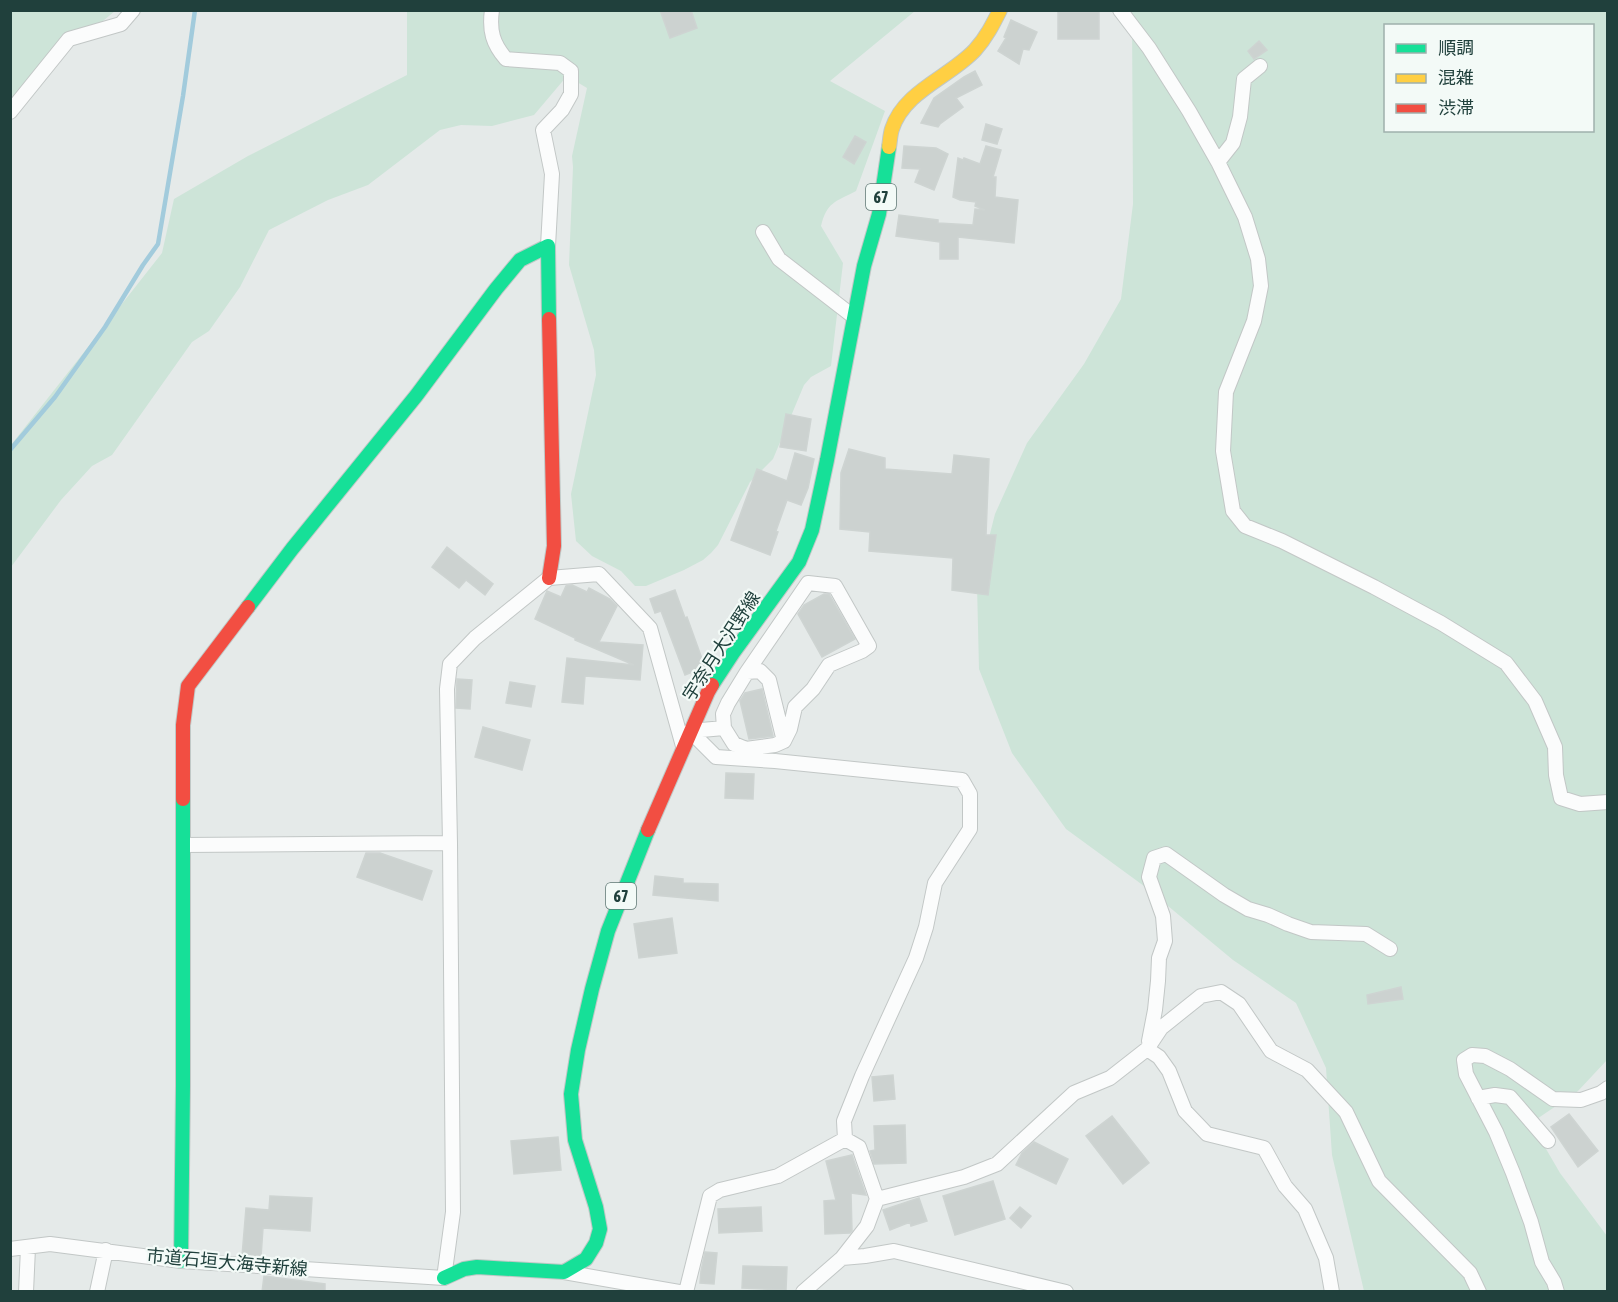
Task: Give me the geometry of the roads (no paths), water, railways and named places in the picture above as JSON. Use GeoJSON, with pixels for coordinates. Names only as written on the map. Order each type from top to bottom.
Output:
{"type":"FeatureCollection","features":[{"type":"Feature","properties":{"kind":"main road","name":"宇奈月大沢野線"},"geometry":{"type":"LineString","coordinates":[[564,1272],[586,1259],[596,1243],[600,1229],[596,1207],[575,1140],[571,1094],[580,1040],[608,931],[683,746],[708,692],[733,653],[799,562],[812,530],[864,266],[879,214],[892,129],[910,100],[975,50],[987,35],[1000,10]]}},
{"type":"Feature","properties":{"kind":"main road"},"geometry":{"type":"LineString","coordinates":[[181,1261],[183,725],[188,686],[292,549],[416,396],[496,289],[520,260],[548,246],[554,546],[549,578]]}},
{"type":"Feature","properties":{"kind":"main road"},"geometry":{"type":"LineString","coordinates":[[444,1285],[464,1269],[564,1272]]}},
{"type":"Feature","properties":{"kind":"street"},"geometry":{"type":"LineString","coordinates":[[10,112],[69,39],[121,24],[133,10]]}},
{"type":"Feature","properties":{"kind":"street"},"geometry":{"type":"LineString","coordinates":[[492,10],[490,24],[496,48],[506,59],[560,63],[571,71],[571,94],[562,110],[543,130],[552,174],[548,246]]}},
{"type":"Feature","properties":{"kind":"street"},"geometry":{"type":"LineString","coordinates":[[1120,10],[1155,57],[1218,162],[1245,217],[1258,259],[1261,286],[1254,321],[1226,392],[1223,451],[1233,511],[1245,526],[1282,541],[1374,587],[1441,623],[1506,663],[1535,701],[1556,747],[1556,775],[1561,798],[1580,804],[1608,802]]}},
{"type":"Feature","properties":{"kind":"street"},"geometry":{"type":"LineString","coordinates":[[1218,162],[1233,143],[1240,117],[1244,79],[1260,66]]}},
{"type":"Feature","properties":{"kind":"street"},"geometry":{"type":"LineString","coordinates":[[763,232],[779,259],[854,317]]}},
{"type":"Feature","properties":{"kind":"street"},"geometry":{"type":"LineString","coordinates":[[444,1285],[453,1212],[447,689],[450,664],[475,638],[549,578],[599,574],[650,628],[683,746]]}},
{"type":"Feature","properties":{"kind":"street"},"geometry":{"type":"LineString","coordinates":[[808,583],[835,586],[869,646],[829,665],[813,689],[795,707],[790,729],[784,741],[775,745],[746,749],[734,744],[724,728],[725,709],[747,672],[808,583]]}},
{"type":"Feature","properties":{"kind":"street"},"geometry":{"type":"LineString","coordinates":[[747,672],[760,671],[769,680],[784,741]]}},
{"type":"Feature","properties":{"kind":"street"},"geometry":{"type":"LineString","coordinates":[[690,731],[724,728]]}},
{"type":"Feature","properties":{"kind":"street"},"geometry":{"type":"LineString","coordinates":[[690,731],[717,757],[962,780],[970,794],[970,829],[935,883],[926,927],[915,958],[844,1121],[845,1139]]}},
{"type":"Feature","properties":{"kind":"street"},"geometry":{"type":"LineString","coordinates":[[183,845],[450,843]]}},
{"type":"Feature","properties":{"kind":"street"},"geometry":{"type":"LineString","coordinates":[[1147,1049],[1155,1010],[1159,958],[1165,941],[1164,916],[1149,877],[1154,858],[1166,854],[1248,909],[1311,932],[1366,934],[1390,949]]}},
{"type":"Feature","properties":{"kind":"street"},"geometry":{"type":"LineString","coordinates":[[877,1199],[964,1177],[997,1164],[1074,1093],[1110,1078],[1147,1049],[1161,1028],[1201,996],[1221,992],[1239,1004],[1271,1051],[1307,1070],[1346,1112],[1379,1181],[1470,1272],[1479,1292]]}},
{"type":"Feature","properties":{"kind":"street"},"geometry":{"type":"LineString","coordinates":[[1147,1049],[1159,1057],[1169,1071],[1185,1112],[1207,1134],[1264,1148],[1285,1186],[1305,1209],[1326,1258],[1332,1292]]}},
{"type":"Feature","properties":{"kind":"street"},"geometry":{"type":"LineString","coordinates":[[1557,1292],[1542,1262],[1531,1222],[1513,1173],[1496,1132],[1466,1074],[1464,1060],[1472,1055],[1485,1056],[1510,1069],[1553,1099],[1581,1100],[1608,1088]]}},
{"type":"Feature","properties":{"kind":"street"},"geometry":{"type":"LineString","coordinates":[[1478,1098],[1495,1095],[1510,1097],[1548,1141]]}},
{"type":"Feature","properties":{"kind":"street"},"geometry":{"type":"LineString","coordinates":[[803,1292],[842,1258],[867,1226],[877,1199],[859,1148],[845,1139]]}},
{"type":"Feature","properties":{"kind":"street"},"geometry":{"type":"LineString","coordinates":[[686,1292],[710,1196],[720,1190],[778,1176],[845,1139]]}},
{"type":"Feature","properties":{"kind":"street","name":"市道石垣大海寺新線"},"geometry":{"type":"LineString","coordinates":[[10,1249],[50,1244],[181,1261],[444,1285]]}},
{"type":"Feature","properties":{"kind":"street"},"geometry":{"type":"LineString","coordinates":[[26,1292],[28,1248]]}},
{"type":"Feature","properties":{"kind":"street"},"geometry":{"type":"LineString","coordinates":[[97,1292],[106,1250]]}},
{"type":"Feature","properties":{"kind":"street"},"geometry":{"type":"LineString","coordinates":[[842,1258],[894,1251],[1066,1292]]}},
{"type":"Feature","properties":{"kind":"street"},"geometry":{"type":"LineString","coordinates":[[564,1272],[679,1292]]}},
{"type":"Feature","properties":{"kind":"waterway"},"geometry":{"type":"LineString","coordinates":[[10,450],[55,397],[105,327],[158,244],[195,10]]}}]}
